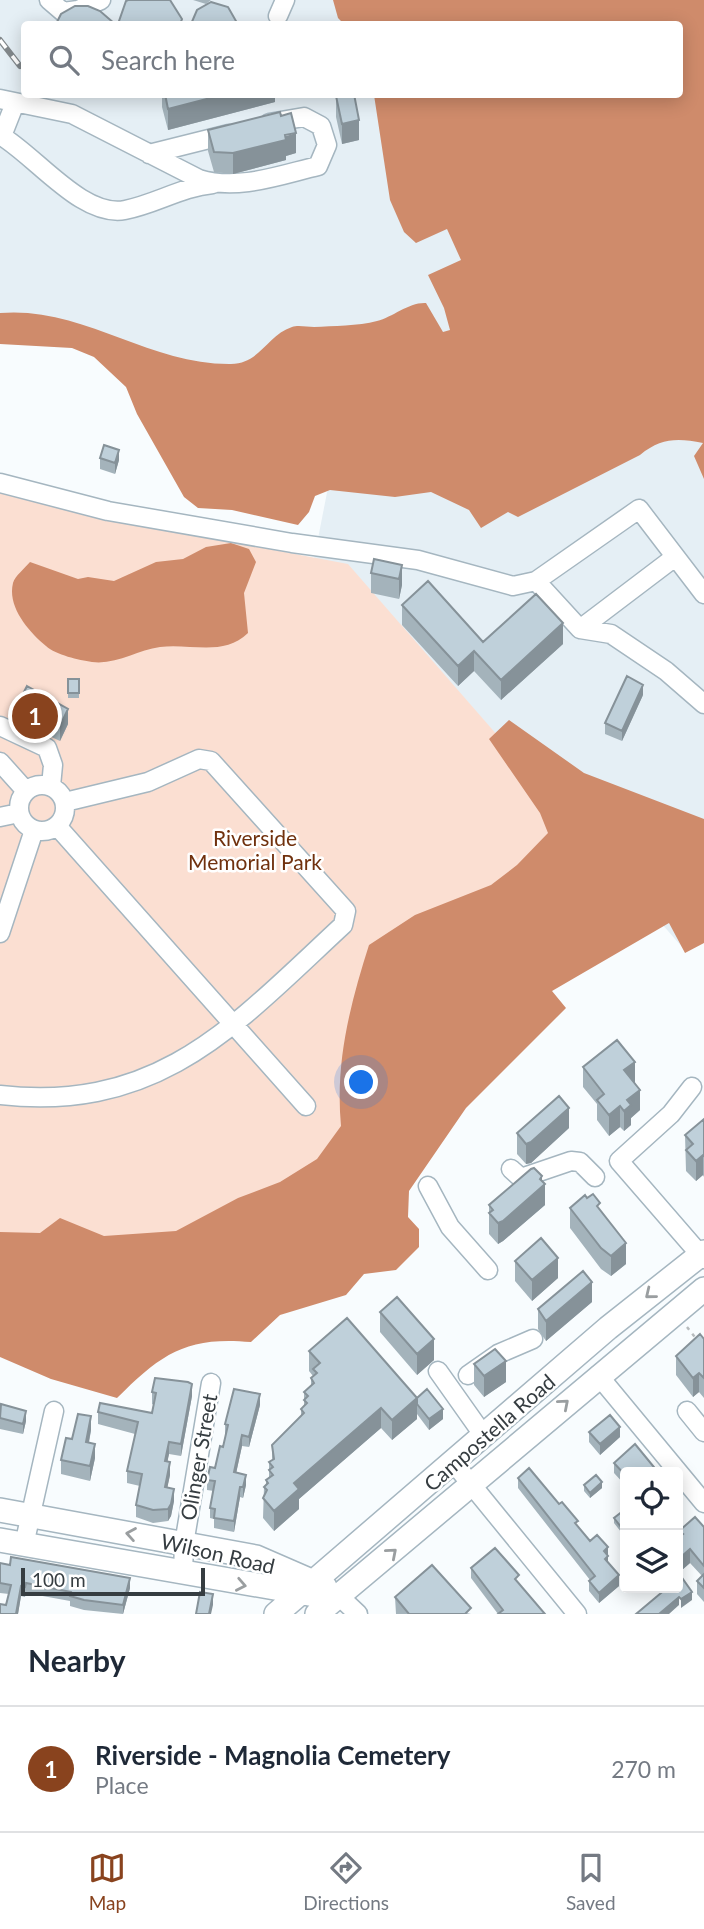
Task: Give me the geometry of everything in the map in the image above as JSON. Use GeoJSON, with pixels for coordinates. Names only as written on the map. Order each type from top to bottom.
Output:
{"type":"FeatureCollection","features":[{"type":"Feature","properties":{"kind":"main road","name":"Campostella Road"},"geometry":{"type":"LineString","coordinates":[[276,1614],[608,1328],[703,1256]]}},
{"type":"Feature","properties":{"kind":"main road","name":"Campostella Road"},"geometry":{"type":"LineString","coordinates":[[317,1614],[598,1375],[704,1289]]}},
{"type":"Feature","properties":{"kind":"main road","name":"Wilson Road"},"geometry":{"type":"LineString","coordinates":[[0,1510],[256,1557],[308,1587]]}},
{"type":"Feature","properties":{"kind":"main road","name":"Wilson Road"},"geometry":{"type":"LineString","coordinates":[[0,1540],[183,1573],[308,1587],[340,1597]]}},
{"type":"Feature","properties":{"kind":"street"},"geometry":{"type":"LineString","coordinates":[[50,0],[63,12],[78,10],[102,0]]}},
{"type":"Feature","properties":{"kind":"street"},"geometry":{"type":"LineString","coordinates":[[149,154],[294,117],[312,119],[326,135],[325,157],[318,166],[250,181],[198,186],[132,208],[106,210],[78,197],[1,136],[7,101],[72,114],[149,154],[215,184]]}},
{"type":"Feature","properties":{"kind":"street"},"geometry":{"type":"LineString","coordinates":[[0,483],[108,511],[292,543],[418,560],[513,586],[536,581],[639,509],[704,594]]}},
{"type":"Feature","properties":{"kind":"street"},"geometry":{"type":"LineString","coordinates":[[580,629],[675,557]]}},
{"type":"Feature","properties":{"kind":"street"},"geometry":{"type":"LineString","coordinates":[[536,581],[580,629],[611,634],[666,671],[704,704]]}},
{"type":"Feature","properties":{"kind":"street"},"geometry":{"type":"LineString","coordinates":[[0,726],[47,748],[53,765],[51,786]]}},
{"type":"Feature","properties":{"kind":"street"},"geometry":{"type":"LineString","coordinates":[[0,1095],[54,1098],[113,1089],[171,1068],[235,1025],[343,925],[346,911],[211,761],[199,759],[148,782],[65,802]]}},
{"type":"Feature","properties":{"kind":"street"},"geometry":{"type":"LineString","coordinates":[[0,762],[26,791]]}},
{"type":"Feature","properties":{"kind":"street"},"geometry":{"type":"LineString","coordinates":[[38,785],[51,786],[65,802],[64,815],[57,826],[43,832],[34,831],[22,821],[19,813],[20,801],[26,791],[38,785]]}},
{"type":"Feature","properties":{"kind":"street"},"geometry":{"type":"LineString","coordinates":[[0,817],[19,813]]}},
{"type":"Feature","properties":{"kind":"street"},"geometry":{"type":"LineString","coordinates":[[57,826],[306,1106]]}},
{"type":"Feature","properties":{"kind":"street"},"geometry":{"type":"LineString","coordinates":[[0,933],[34,831]]}},
{"type":"Feature","properties":{"kind":"street"},"geometry":{"type":"LineString","coordinates":[[692,1087],[671,1114],[619,1161],[703,1256]]}},
{"type":"Feature","properties":{"kind":"street"},"geometry":{"type":"LineString","coordinates":[[511,1169],[521,1178],[571,1161],[580,1162],[595,1177]]}},
{"type":"Feature","properties":{"kind":"street"},"geometry":{"type":"LineString","coordinates":[[428,1186],[450,1227],[488,1270]]}},
{"type":"Feature","properties":{"kind":"street"},"geometry":{"type":"LineString","coordinates":[[468,1375],[498,1354],[533,1339]]}},
{"type":"Feature","properties":{"kind":"street"},"geometry":{"type":"LineString","coordinates":[[438,1371],[484,1436]]}},
{"type":"Feature","properties":{"kind":"street"},"geometry":{"type":"LineString","coordinates":[[598,1375],[704,1503]]}},
{"type":"Feature","properties":{"kind":"street","name":"Olinger Street"},"geometry":{"type":"LineString","coordinates":[[183,1573],[184,1544],[211,1383]]}},
{"type":"Feature","properties":{"kind":"street"},"geometry":{"type":"LineString","coordinates":[[24,1545],[54,1411]]}},
{"type":"Feature","properties":{"kind":"street"},"geometry":{"type":"LineString","coordinates":[[687,1411],[704,1432]]}},
{"type":"Feature","properties":{"kind":"street"},"geometry":{"type":"LineString","coordinates":[[453,1462],[577,1614]]}},
{"type":"Feature","properties":{"kind":"street"},"geometry":{"type":"LineString","coordinates":[[340,1597],[358,1614]]}},
{"type":"Feature","properties":{"kind":"path"},"geometry":{"type":"LineString","coordinates":[[682,1322],[704,1348]]}},
{"type":"Feature","properties":{"kind":"shaded area"},"geometry":{"type":"Polygon","coordinates":[[[0,0],[704,0],[704,937],[682,947],[348,565],[314,559],[341,421],[0,325],[0,0]]]}},
{"type":"Feature","properties":{"kind":"shaded area"},"geometry":{"type":"Polygon","coordinates":[[[333,0],[704,0],[704,479],[694,456],[703,443],[677,440],[655,445],[518,517],[508,512],[481,528],[469,510],[431,492],[395,497],[330,490],[315,496],[309,512],[298,525],[232,510],[198,508],[184,497],[137,414],[126,387],[94,357],[72,348],[0,344],[0,313],[30,313],[59,318],[172,355],[201,362],[231,364],[249,359],[276,336],[292,327],[370,323],[420,303],[426,303],[443,332],[450,330],[444,308],[428,275],[461,260],[447,229],[416,243],[404,232],[390,200],[374,98],[683,98],[683,21],[341,21],[333,0]]]}},
{"type":"Feature","properties":{"kind":"shaded area"},"geometry":{"type":"Polygon","coordinates":[[[231,543],[249,549],[256,562],[244,593],[248,633],[228,645],[206,648],[160,647],[110,661],[81,660],[46,646],[21,618],[13,601],[14,580],[30,562],[78,579],[88,577],[114,581],[156,562],[183,559],[206,547],[231,543]]]}},
{"type":"Feature","properties":{"kind":"shaded area"},"geometry":{"type":"Polygon","coordinates":[[[509,720],[584,773],[704,819],[704,943],[685,953],[669,923],[552,991],[566,1008],[466,1108],[409,1191],[408,1217],[419,1229],[419,1247],[396,1270],[364,1274],[346,1295],[280,1315],[251,1342],[209,1342],[176,1351],[147,1370],[117,1398],[51,1379],[0,1357],[0,1232],[40,1233],[60,1218],[104,1236],[176,1231],[238,1198],[280,1182],[317,1159],[341,1126],[342,1056],[369,945],[415,915],[491,885],[517,865],[548,833],[540,813],[489,739],[509,720]]]}},
{"type":"Feature","properties":{"kind":"green space","name":"Riverside Memorial Park"},"geometry":{"type":"Polygon","coordinates":[[[0,493],[103,518],[348,564],[620,876],[349,1158],[213,1229],[0,1257],[0,493]]]}},
{"type":"Feature","properties":{"kind":"building"},"geometry":{"type":"Polygon","coordinates":[[[170,0],[182,19],[119,21],[126,1],[170,0]]]}},
{"type":"Feature","properties":{"kind":"building"},"geometry":{"type":"Polygon","coordinates":[[[211,2],[228,7],[236,21],[192,21],[197,10],[211,2]]]}},
{"type":"Feature","properties":{"kind":"building"},"geometry":{"type":"Polygon","coordinates":[[[75,6],[88,6],[100,11],[112,21],[58,21],[61,14],[75,6]]]}},
{"type":"Feature","properties":{"kind":"building"},"geometry":{"type":"Polygon","coordinates":[[[166,98],[211,98],[168,109],[166,98]]]}},
{"type":"Feature","properties":{"kind":"building"},"geometry":{"type":"Polygon","coordinates":[[[336,98],[355,98],[359,120],[342,124],[336,98]]]}},
{"type":"Feature","properties":{"kind":"building"},"geometry":{"type":"Polygon","coordinates":[[[280,112],[281,116],[291,113],[296,133],[285,135],[286,140],[233,153],[214,152],[208,130],[280,112]]]}},
{"type":"Feature","properties":{"kind":"building"},"geometry":{"type":"Polygon","coordinates":[[[104,445],[119,450],[115,463],[100,458],[104,445]]]}},
{"type":"Feature","properties":{"kind":"building"},"geometry":{"type":"Polygon","coordinates":[[[374,559],[402,565],[399,579],[371,573],[374,559]]]}},
{"type":"Feature","properties":{"kind":"building"},"geometry":{"type":"Polygon","coordinates":[[[428,581],[483,642],[536,594],[563,623],[501,680],[474,651],[458,666],[402,605],[428,581]]]}},
{"type":"Feature","properties":{"kind":"building"},"geometry":{"type":"Polygon","coordinates":[[[627,676],[643,685],[622,731],[605,723],[627,676]]]}},
{"type":"Feature","properties":{"kind":"building"},"geometry":{"type":"Polygon","coordinates":[[[68,679],[79,679],[79,693],[68,693],[68,679]]]}},
{"type":"Feature","properties":{"kind":"building"},"geometry":{"type":"Polygon","coordinates":[[[27,686],[68,709],[60,726],[17,706],[27,686]]]}},
{"type":"Feature","properties":{"kind":"building"},"geometry":{"type":"Polygon","coordinates":[[[617,1040],[635,1062],[624,1070],[640,1090],[627,1100],[631,1105],[624,1111],[620,1106],[609,1115],[597,1100],[604,1094],[583,1067],[617,1040]]]}},
{"type":"Feature","properties":{"kind":"building"},"geometry":{"type":"Polygon","coordinates":[[[559,1096],[569,1108],[526,1144],[517,1133],[559,1096]]]}},
{"type":"Feature","properties":{"kind":"building"},"geometry":{"type":"Polygon","coordinates":[[[704,1119],[704,1156],[696,1161],[686,1150],[693,1144],[685,1135],[704,1119]]]}},
{"type":"Feature","properties":{"kind":"building"},"geometry":{"type":"Polygon","coordinates":[[[534,1168],[545,1184],[498,1223],[489,1213],[493,1210],[489,1205],[534,1168]]]}},
{"type":"Feature","properties":{"kind":"building"},"geometry":{"type":"Polygon","coordinates":[[[593,1194],[600,1203],[597,1206],[626,1243],[611,1256],[601,1248],[570,1208],[585,1195],[587,1198],[593,1194]]]}},
{"type":"Feature","properties":{"kind":"building"},"geometry":{"type":"Polygon","coordinates":[[[541,1238],[558,1258],[532,1280],[515,1261],[541,1238]]]}},
{"type":"Feature","properties":{"kind":"building"},"geometry":{"type":"Polygon","coordinates":[[[583,1271],[592,1282],[546,1321],[538,1309],[583,1271]]]}},
{"type":"Feature","properties":{"kind":"building"},"geometry":{"type":"Polygon","coordinates":[[[397,1297],[434,1339],[417,1354],[380,1312],[397,1297]]]}},
{"type":"Feature","properties":{"kind":"building"},"geometry":{"type":"Polygon","coordinates":[[[347,1318],[417,1398],[392,1420],[381,1408],[294,1483],[299,1489],[274,1511],[263,1498],[267,1490],[264,1487],[268,1483],[266,1480],[273,1475],[269,1470],[273,1467],[269,1462],[274,1459],[272,1445],[304,1413],[301,1409],[307,1403],[304,1400],[308,1396],[304,1392],[314,1383],[311,1378],[317,1373],[313,1369],[320,1363],[309,1351],[347,1318]]]}},
{"type":"Feature","properties":{"kind":"building"},"geometry":{"type":"Polygon","coordinates":[[[700,1334],[704,1339],[704,1378],[699,1373],[693,1378],[676,1356],[700,1334]]]}},
{"type":"Feature","properties":{"kind":"building"},"geometry":{"type":"Polygon","coordinates":[[[495,1349],[506,1361],[484,1376],[474,1364],[495,1349]]]}},
{"type":"Feature","properties":{"kind":"building"},"geometry":{"type":"Polygon","coordinates":[[[155,1378],[192,1384],[181,1444],[169,1442],[165,1461],[170,1462],[165,1487],[174,1489],[171,1504],[168,1509],[153,1510],[136,1505],[142,1474],[127,1471],[138,1422],[98,1412],[100,1403],[152,1413],[156,1393],[152,1392],[155,1378]]]}},
{"type":"Feature","properties":{"kind":"building"},"geometry":{"type":"Polygon","coordinates":[[[234,1389],[260,1394],[249,1437],[242,1435],[234,1472],[246,1475],[243,1487],[240,1487],[234,1521],[214,1518],[215,1509],[210,1508],[215,1481],[207,1480],[210,1467],[215,1468],[220,1446],[223,1447],[228,1425],[225,1424],[234,1389]]]}},
{"type":"Feature","properties":{"kind":"building"},"geometry":{"type":"Polygon","coordinates":[[[427,1389],[443,1409],[429,1419],[417,1404],[417,1398],[427,1389]]]}},
{"type":"Feature","properties":{"kind":"building"},"geometry":{"type":"Polygon","coordinates":[[[1,1404],[26,1411],[23,1424],[0,1418],[1,1404]]]}},
{"type":"Feature","properties":{"kind":"building"},"geometry":{"type":"Polygon","coordinates":[[[78,1414],[91,1416],[86,1442],[95,1444],[90,1466],[61,1460],[66,1438],[72,1439],[78,1414]]]}},
{"type":"Feature","properties":{"kind":"building"},"geometry":{"type":"Polygon","coordinates":[[[610,1415],[620,1427],[600,1444],[589,1432],[610,1415]]]}},
{"type":"Feature","properties":{"kind":"building"},"geometry":{"type":"Polygon","coordinates":[[[635,1444],[654,1467],[620,1467],[620,1470],[614,1463],[635,1444]]]}},
{"type":"Feature","properties":{"kind":"building"},"geometry":{"type":"Polygon","coordinates":[[[529,1468],[559,1504],[562,1502],[578,1521],[575,1523],[590,1541],[597,1535],[608,1547],[604,1551],[608,1556],[605,1559],[619,1575],[599,1593],[589,1581],[595,1576],[518,1478],[529,1468]]]}},
{"type":"Feature","properties":{"kind":"building"},"geometry":{"type":"Polygon","coordinates":[[[596,1475],[602,1482],[590,1493],[584,1485],[596,1475]]]}},
{"type":"Feature","properties":{"kind":"building"},"geometry":{"type":"Polygon","coordinates":[[[620,1513],[620,1526],[614,1518],[620,1513]]]}},
{"type":"Feature","properties":{"kind":"building"},"geometry":{"type":"Polygon","coordinates":[[[695,1517],[704,1527],[704,1566],[690,1549],[683,1555],[683,1528],[695,1517]]]}},
{"type":"Feature","properties":{"kind":"building"},"geometry":{"type":"Polygon","coordinates":[[[495,1548],[519,1575],[515,1579],[545,1614],[498,1614],[503,1610],[471,1568],[495,1548]]]}},
{"type":"Feature","properties":{"kind":"building"},"geometry":{"type":"Polygon","coordinates":[[[11,1557],[130,1578],[123,1605],[84,1600],[70,1596],[71,1592],[26,1583],[25,1587],[21,1586],[16,1614],[0,1614],[0,1604],[6,1605],[11,1585],[0,1583],[0,1563],[10,1565],[11,1557]]]}},
{"type":"Feature","properties":{"kind":"building"},"geometry":{"type":"Polygon","coordinates":[[[432,1565],[471,1608],[465,1614],[409,1614],[395,1597],[432,1565]]]}},
{"type":"Feature","properties":{"kind":"building"},"geometry":{"type":"Polygon","coordinates":[[[704,1574],[704,1588],[697,1581],[704,1574]]]}},
{"type":"Feature","properties":{"kind":"building"},"geometry":{"type":"Polygon","coordinates":[[[683,1579],[692,1592],[681,1599],[679,1597],[659,1614],[636,1614],[661,1593],[683,1593],[683,1579]]]}},
{"type":"Feature","properties":{"kind":"building"},"geometry":{"type":"Polygon","coordinates":[[[200,1592],[213,1594],[209,1614],[196,1614],[200,1592]]]}},
{"type":"Feature","properties":{"kind":"railway"},"geometry":{"type":"LineString","coordinates":[[0,40],[20,66]]}},
{"type":"Feature","properties":{"kind":"place","name":"Riverside - Magnolia Cemetery"},"geometry":{"type":"Point","coordinates":[35,716]}}]}
